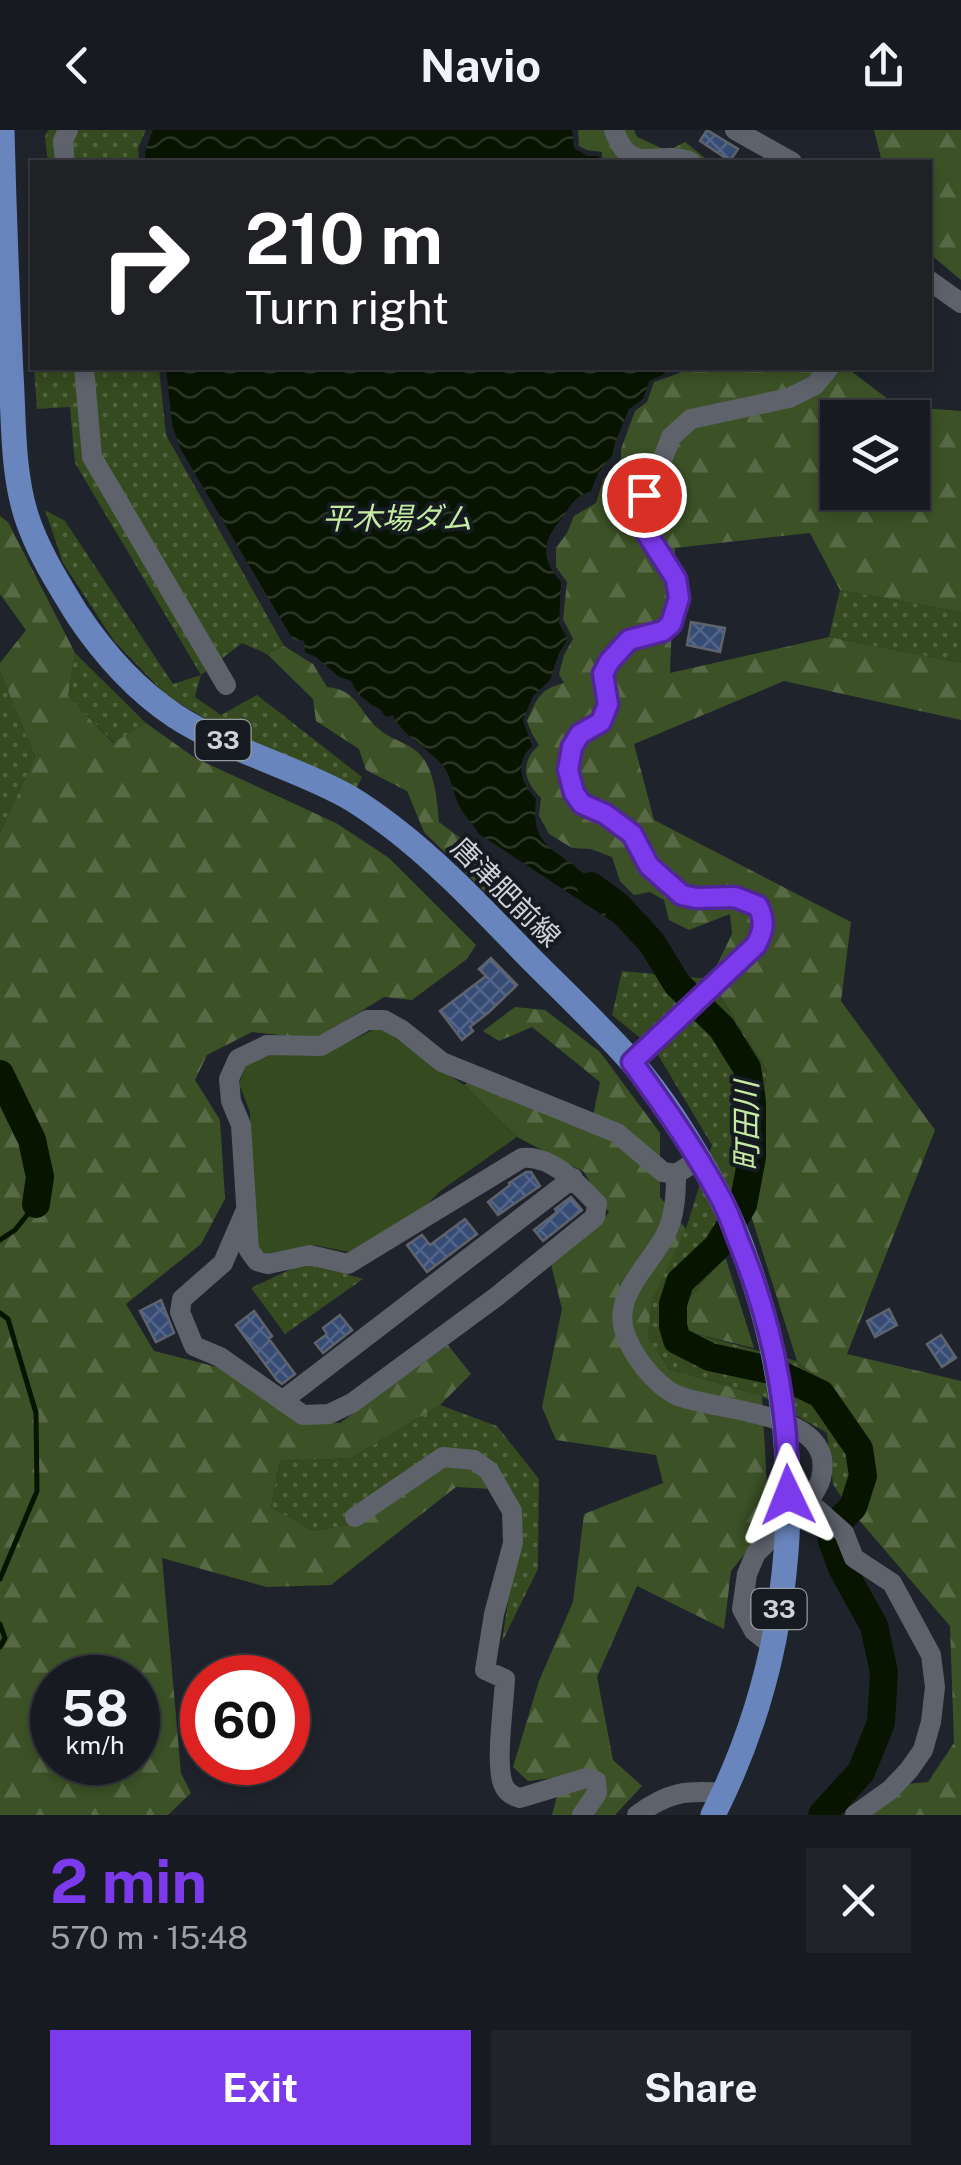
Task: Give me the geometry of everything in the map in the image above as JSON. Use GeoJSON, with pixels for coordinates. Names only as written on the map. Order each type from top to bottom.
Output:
{"type":"FeatureCollection","features":[{"type":"Feature","properties":{"kind":"main road","name":"唐津肥前線"},"geometry":{"type":"LineString","coordinates":[[2,130],[2,221],[14,435],[10,483],[54,576],[79,617],[110,658],[176,716],[345,795],[444,870],[640,1054],[722,1201],[766,1318],[782,1392],[798,1514],[753,1723],[718,1804]]}},
{"type":"Feature","properties":{"kind":"street"},"geometry":{"type":"LineString","coordinates":[[65,160],[63,140],[68,130]]}},
{"type":"Feature","properties":{"kind":"street"},"geometry":{"type":"LineString","coordinates":[[614,130],[623,151],[636,160]]}},
{"type":"Feature","properties":{"kind":"street"},"geometry":{"type":"LineString","coordinates":[[735,130],[788,160]]}},
{"type":"Feature","properties":{"kind":"street"},"geometry":{"type":"LineString","coordinates":[[652,160],[668,156],[683,160]]}},
{"type":"Feature","properties":{"kind":"street"},"geometry":{"type":"LineString","coordinates":[[932,282],[961,303]]}},
{"type":"Feature","properties":{"kind":"street"},"geometry":{"type":"LineString","coordinates":[[84,370],[92,457],[226,686]]}},
{"type":"Feature","properties":{"kind":"street"},"geometry":{"type":"LineString","coordinates":[[640,1054],[756,945],[764,918],[758,906],[735,897],[682,895],[649,866],[632,834],[605,814],[582,804],[574,793],[568,770],[572,747],[580,734],[601,722],[608,704],[603,674],[609,662],[629,640],[663,631],[675,614],[679,598],[676,579],[644,529],[640,511],[672,437],[690,419],[789,398],[814,385],[827,370]]}},
{"type":"Feature","properties":{"kind":"street"},"geometry":{"type":"LineString","coordinates":[[245,1212],[223,1263],[182,1300],[180,1312],[194,1346],[220,1357],[303,1415],[329,1414],[352,1403],[496,1297],[595,1217],[597,1204],[574,1178],[536,1156],[522,1158],[348,1264],[310,1255],[268,1264],[256,1261],[249,1250],[241,1125],[231,1101],[229,1079],[238,1059],[268,1045],[321,1046],[367,1020],[384,1020],[442,1062],[617,1132],[663,1172],[676,1174],[698,1160]]}},
{"type":"Feature","properties":{"kind":"street"},"geometry":{"type":"LineString","coordinates":[[676,1174],[676,1201],[667,1233],[625,1296],[624,1329],[646,1372],[676,1394],[785,1422]]}},
{"type":"Feature","properties":{"kind":"street"},"geometry":{"type":"LineString","coordinates":[[282,1401],[574,1178]]}},
{"type":"Feature","properties":{"kind":"street"},"geometry":{"type":"LineString","coordinates":[[355,1518],[443,1457],[474,1460],[489,1471],[512,1510],[514,1544],[494,1614],[486,1670],[505,1679],[502,1783],[510,1795],[520,1798],[586,1778],[596,1781],[597,1793],[582,1815]]}},
{"type":"Feature","properties":{"kind":"street"},"geometry":{"type":"LineString","coordinates":[[772,1646],[754,1631],[742,1609],[747,1574],[756,1553],[798,1514],[816,1510],[836,1527],[854,1558],[892,1584],[931,1655],[935,1687],[923,1750],[890,1790],[855,1815]]}},
{"type":"Feature","properties":{"kind":"street"},"geometry":{"type":"LineString","coordinates":[[637,1815],[656,1801],[692,1790],[718,1804]]}},
{"type":"Feature","properties":{"kind":"green space"},"geometry":{"type":"Polygon","coordinates":[[[48,130],[146,130],[138,148],[139,160],[48,160],[48,130]]]}},
{"type":"Feature","properties":{"kind":"green space"},"geometry":{"type":"Polygon","coordinates":[[[578,130],[634,130],[637,137],[668,151],[685,142],[708,160],[602,160],[602,152],[579,146],[578,130]]]}},
{"type":"Feature","properties":{"kind":"green space"},"geometry":{"type":"Polygon","coordinates":[[[874,130],[961,130],[961,280],[932,256],[932,160],[882,160],[874,130]]]}},
{"type":"Feature","properties":{"kind":"green space"},"geometry":{"type":"Polygon","coordinates":[[[34,370],[159,370],[166,435],[284,646],[267,654],[242,643],[201,675],[75,463],[70,407],[37,409],[34,370]]]}},
{"type":"Feature","properties":{"kind":"green space"},"geometry":{"type":"Polygon","coordinates":[[[684,370],[850,370],[889,400],[820,400],[820,510],[930,510],[930,409],[961,411],[961,612],[840,590],[810,533],[675,548],[670,673],[829,637],[961,663],[961,720],[784,681],[634,744],[654,820],[851,922],[841,1001],[935,1130],[847,1354],[961,1381],[961,1815],[861,1815],[877,1787],[928,1782],[954,1743],[950,1626],[847,1506],[859,1433],[824,1382],[797,1361],[748,1206],[767,1070],[710,979],[732,934],[730,914],[689,930],[669,920],[664,900],[650,892],[634,895],[620,881],[612,857],[591,849],[572,848],[549,834],[539,815],[541,798],[527,778],[529,758],[539,745],[527,721],[540,696],[564,683],[559,674],[573,639],[563,619],[567,582],[556,567],[556,548],[574,516],[596,503],[603,480],[621,459],[635,411],[647,402],[654,382],[684,370]]]}},
{"type":"Feature","properties":{"kind":"green space"},"geometry":{"type":"Polygon","coordinates":[[[45,510],[65,521],[173,684],[201,675],[195,697],[221,715],[257,695],[362,777],[356,789],[216,725],[167,696],[114,641],[63,563],[45,510]]]}},
{"type":"Feature","properties":{"kind":"green space"},"geometry":{"type":"Polygon","coordinates":[[[0,516],[8,522],[75,653],[68,696],[113,743],[146,723],[195,758],[336,823],[389,858],[476,945],[467,959],[412,1000],[384,997],[316,1039],[252,1032],[207,1055],[195,1080],[220,1120],[225,1199],[201,1244],[126,1304],[154,1351],[221,1368],[300,1422],[340,1423],[448,1345],[471,1374],[440,1405],[351,1458],[280,1461],[271,1507],[313,1531],[361,1523],[447,1464],[478,1468],[492,1489],[456,1487],[331,1585],[267,1587],[162,1558],[180,1785],[187,1785],[191,1793],[168,1815],[0,1815],[0,833],[35,757],[0,663],[26,630],[0,594],[0,516]]]}},
{"type":"Feature","properties":{"kind":"green space"},"geometry":{"type":"Polygon","coordinates":[[[840,590],[961,612],[961,663],[829,637],[840,590]]]}},
{"type":"Feature","properties":{"kind":"green space"},"geometry":{"type":"Polygon","coordinates":[[[284,646],[313,664],[327,687],[352,698],[380,730],[420,755],[434,783],[439,822],[489,866],[488,895],[424,832],[407,791],[366,770],[359,749],[316,721],[313,699],[267,654],[284,646]]]}},
{"type":"Feature","properties":{"kind":"green space"},"geometry":{"type":"Polygon","coordinates":[[[75,653],[146,723],[114,743],[68,696],[75,653]]]}},
{"type":"Feature","properties":{"kind":"green space"},"geometry":{"type":"Polygon","coordinates":[[[0,671],[35,757],[0,833],[0,671]]]}},
{"type":"Feature","properties":{"kind":"green space"},"geometry":{"type":"Polygon","coordinates":[[[622,971],[710,979],[767,1070],[748,1206],[725,1256],[685,1304],[688,1332],[797,1361],[824,1382],[859,1433],[847,1506],[833,1484],[827,1433],[762,1396],[669,1369],[648,1338],[650,1302],[686,1229],[712,1145],[655,1050],[612,1015],[622,971]]]}},
{"type":"Feature","properties":{"kind":"green space"},"geometry":{"type":"Polygon","coordinates":[[[515,1007],[545,1010],[600,1052],[660,1133],[660,1197],[686,1229],[651,1302],[648,1338],[669,1369],[762,1396],[769,1524],[731,1571],[724,1629],[637,1586],[597,1677],[613,1760],[642,1786],[615,1815],[552,1815],[562,1777],[528,1781],[513,1767],[539,1681],[573,1602],[584,1514],[663,1483],[656,1455],[556,1440],[542,1407],[562,1309],[551,1264],[609,1213],[584,1172],[517,1137],[464,1085],[475,1078],[590,1130],[600,1082],[532,1027],[499,1041],[483,1031],[515,1007]]]}},
{"type":"Feature","properties":{"kind":"green space"},"geometry":{"type":"Polygon","coordinates":[[[379,1027],[464,1085],[517,1137],[440,1191],[426,1206],[349,1252],[314,1245],[268,1254],[254,1249],[250,1112],[239,1084],[248,1058],[274,1050],[326,1053],[379,1027]]]}},
{"type":"Feature","properties":{"kind":"green space"},"geometry":{"type":"Polygon","coordinates":[[[725,1256],[754,1348],[688,1332],[685,1304],[725,1256]]]}},
{"type":"Feature","properties":{"kind":"green space"},"geometry":{"type":"Polygon","coordinates":[[[306,1262],[363,1279],[285,1334],[251,1288],[306,1262]]]}},
{"type":"Feature","properties":{"kind":"green space"},"geometry":{"type":"Polygon","coordinates":[[[440,1405],[497,1426],[539,1479],[538,1569],[502,1642],[518,1535],[477,1468],[361,1523],[313,1531],[271,1507],[280,1461],[351,1458],[440,1405]]]}},
{"type":"Feature","properties":{"kind":"water"},"geometry":{"type":"Polygon","coordinates":[[[153,130],[572,130],[574,148],[587,156],[599,156],[598,160],[146,160],[153,130]]]}},
{"type":"Feature","properties":{"kind":"water","name":"平木場ダム"},"geometry":{"type":"Polygon","coordinates":[[[166,370],[674,370],[649,381],[643,399],[629,409],[612,456],[598,473],[591,491],[574,502],[550,534],[547,558],[561,582],[559,624],[568,639],[550,680],[533,696],[523,720],[532,746],[523,759],[522,773],[536,799],[536,822],[541,837],[581,872],[603,878],[614,888],[623,905],[611,915],[619,926],[479,834],[459,805],[441,764],[404,731],[393,715],[386,717],[358,694],[351,681],[305,652],[304,640],[292,638],[180,448],[172,424],[166,370]]]}},
{"type":"Feature","properties":{"kind":"building"},"geometry":{"type":"Polygon","coordinates":[[[707,130],[738,149],[728,160],[700,141],[707,130]]]}},
{"type":"Feature","properties":{"kind":"building"},"geometry":{"type":"Polygon","coordinates":[[[691,622],[725,628],[720,652],[687,645],[691,622]]]}},
{"type":"Feature","properties":{"kind":"building"},"geometry":{"type":"Polygon","coordinates":[[[491,958],[517,985],[470,1027],[473,1031],[462,1040],[440,1011],[486,976],[479,969],[491,958]]]}},
{"type":"Feature","properties":{"kind":"building"},"geometry":{"type":"Polygon","coordinates":[[[531,1172],[540,1186],[498,1215],[488,1202],[531,1172]]]}},
{"type":"Feature","properties":{"kind":"building"},"geometry":{"type":"Polygon","coordinates":[[[571,1197],[582,1210],[543,1241],[534,1230],[571,1197]]]}},
{"type":"Feature","properties":{"kind":"building"},"geometry":{"type":"Polygon","coordinates":[[[465,1219],[477,1234],[427,1272],[407,1245],[422,1235],[430,1245],[465,1219]]]}},
{"type":"Feature","properties":{"kind":"building"},"geometry":{"type":"Polygon","coordinates":[[[161,1300],[174,1333],[156,1342],[140,1311],[161,1300]]]}},
{"type":"Feature","properties":{"kind":"building"},"geometry":{"type":"Polygon","coordinates":[[[889,1309],[897,1325],[875,1337],[867,1321],[889,1309]]]}},
{"type":"Feature","properties":{"kind":"building"},"geometry":{"type":"Polygon","coordinates":[[[254,1311],[295,1374],[282,1384],[236,1325],[254,1311]]]}},
{"type":"Feature","properties":{"kind":"building"},"geometry":{"type":"Polygon","coordinates":[[[340,1315],[352,1330],[323,1353],[315,1343],[327,1334],[323,1328],[340,1315]]]}},
{"type":"Feature","properties":{"kind":"building"},"geometry":{"type":"Polygon","coordinates":[[[941,1335],[956,1358],[942,1367],[927,1344],[941,1335]]]}},
{"type":"Feature","properties":{"kind":"waterway","name":"町田川"},"geometry":{"type":"LineString","coordinates":[[591,886],[617,905],[652,943],[677,984],[722,1028],[747,1068],[752,1102],[752,1157],[743,1205],[717,1247],[680,1282],[673,1304],[677,1340],[710,1357],[770,1370],[821,1394],[859,1449],[863,1476],[853,1507],[836,1524],[832,1541],[874,1626],[884,1672],[881,1723],[861,1772],[822,1815]]}},
{"type":"Feature","properties":{"kind":"waterway"},"geometry":{"type":"LineString","coordinates":[[0,1074],[32,1140],[40,1177],[36,1204]]}},
{"type":"Feature","properties":{"kind":"waterway"},"geometry":{"type":"LineString","coordinates":[[0,1240],[15,1230],[36,1204]]}},
{"type":"Feature","properties":{"kind":"waterway"},"geometry":{"type":"LineString","coordinates":[[0,1313],[8,1319],[36,1413],[37,1491],[0,1579]]}},
{"type":"Feature","properties":{"kind":"waterway"},"geometry":{"type":"LineString","coordinates":[[0,1624],[5,1638],[0,1647]]}},
{"type":"Feature","properties":{"kind":"route"},"geometry":{"type":"LineString","coordinates":[[644,495],[640,511],[644,529],[676,579],[679,598],[671,624],[663,631],[629,640],[609,662],[603,674],[608,704],[601,722],[580,734],[572,747],[568,770],[574,793],[582,804],[605,814],[632,834],[649,866],[682,895],[748,900],[758,906],[764,918],[756,945],[738,965],[632,1062],[722,1201],[748,1264],[766,1318],[782,1392],[788,1495]]}}]}
